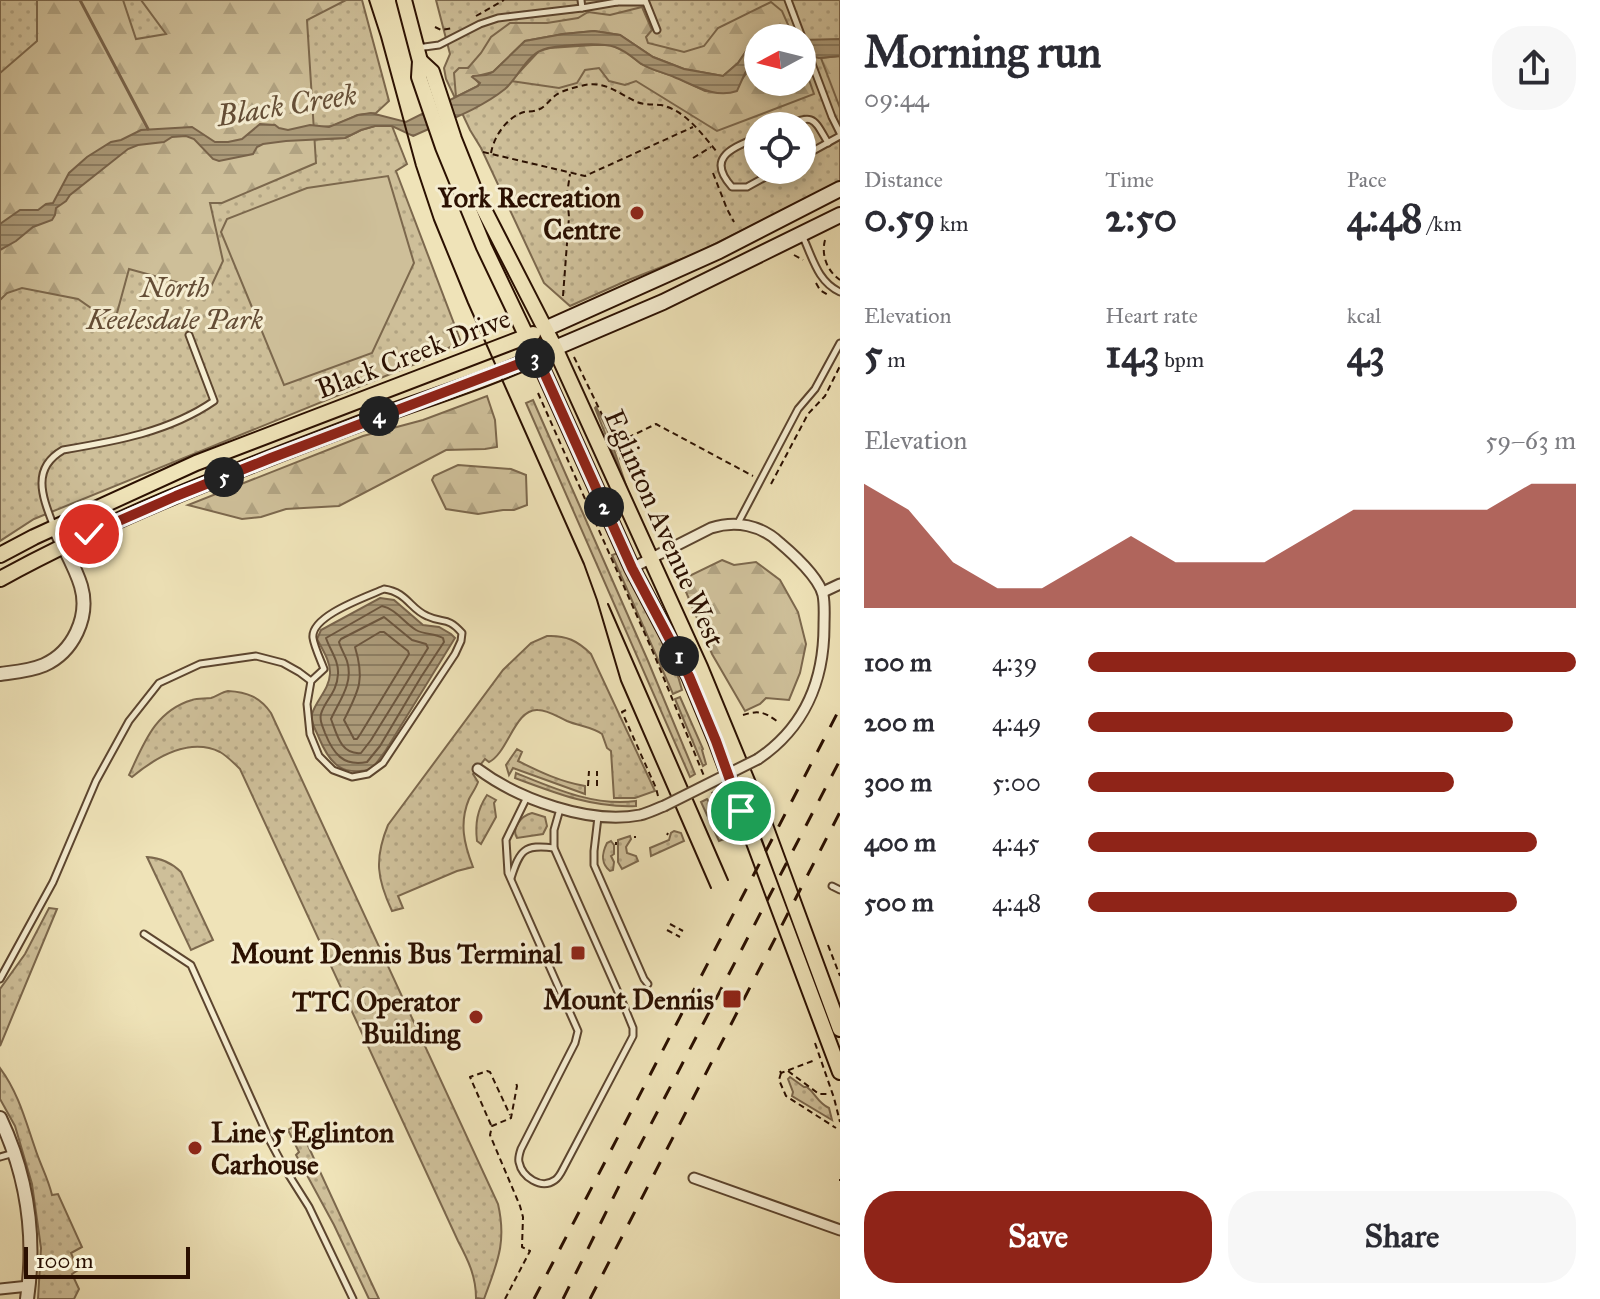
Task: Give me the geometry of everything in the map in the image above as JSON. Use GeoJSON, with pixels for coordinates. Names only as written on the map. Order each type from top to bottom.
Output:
{"type":"FeatureCollection","features":[{"type":"Feature","properties":{"kind":"main road","name":"Eglinton Avenue West"},"geometry":{"type":"LineString","coordinates":[[404,0],[418,55],[419,77],[432,97],[484,247],[632,568],[676,650],[716,741],[840,1072]]}},
{"type":"Feature","properties":{"kind":"main road","name":"Eglinton Avenue West"},"geometry":{"type":"LineString","coordinates":[[448,143],[555,348],[651,558],[746,777],[840,1029]]}},
{"type":"Feature","properties":{"kind":"main road","name":"Black Creek Drive"},"geometry":{"type":"LineString","coordinates":[[0,555],[196,463],[527,337],[719,251],[840,189]]}},
{"type":"Feature","properties":{"kind":"main road","name":"Black Creek Drive"},"geometry":{"type":"LineString","coordinates":[[0,579],[62,546],[176,496],[537,357],[663,302],[840,215]]}},
{"type":"Feature","properties":{"kind":"street"},"geometry":{"type":"LineString","coordinates":[[478,769],[527,796],[561,808],[598,817],[640,815],[758,759],[784,738],[812,694],[824,647],[823,592],[800,560],[774,537],[757,528],[738,524],[711,528],[632,568]]}},
{"type":"Feature","properties":{"kind":"street"},"geometry":{"type":"LineString","coordinates":[[0,674],[27,671],[52,661],[65,651],[76,634],[82,615],[82,593],[55,528]]}},
{"type":"Feature","properties":{"kind":"street"},"geometry":{"type":"LineString","coordinates":[[823,592],[840,584]]}},
{"type":"Feature","properties":{"kind":"street"},"geometry":{"type":"LineString","coordinates":[[0,1118],[15,1153],[23,1183],[30,1238],[28,1292],[0,1289]]}},
{"type":"Feature","properties":{"kind":"street"},"geometry":{"type":"LineString","coordinates":[[694,1178],[840,1230]]}},
{"type":"Feature","properties":{"kind":"lane"},"geometry":{"type":"LineString","coordinates":[[581,0],[582,8]]}},
{"type":"Feature","properties":{"kind":"lane"},"geometry":{"type":"LineString","coordinates":[[788,0],[840,134],[816,149]]}},
{"type":"Feature","properties":{"kind":"lane"},"geometry":{"type":"LineString","coordinates":[[418,55],[498,18],[616,1],[645,1],[657,30]]}},
{"type":"Feature","properties":{"kind":"lane"},"geometry":{"type":"LineString","coordinates":[[816,124],[828,143]]}},
{"type":"Feature","properties":{"kind":"lane"},"geometry":{"type":"LineString","coordinates":[[744,143],[732,148],[721,163],[725,178],[732,187],[742,188],[750,184]]}},
{"type":"Feature","properties":{"kind":"lane"},"geometry":{"type":"LineString","coordinates":[[802,234],[822,279],[840,292]]}},
{"type":"Feature","properties":{"kind":"lane"},"geometry":{"type":"LineString","coordinates":[[55,528],[44,499],[41,480],[43,470],[55,454],[142,434],[196,413],[214,401],[189,335]]}},
{"type":"Feature","properties":{"kind":"lane"},"geometry":{"type":"LineString","coordinates":[[738,524],[798,409],[817,386],[840,343]]}},
{"type":"Feature","properties":{"kind":"lane"},"geometry":{"type":"LineString","coordinates":[[384,589],[394,590],[425,616],[453,623],[462,633],[455,654],[383,763],[368,774],[352,777],[333,770],[319,756],[310,734],[307,704],[311,681],[324,669],[313,637],[316,624],[384,589]]}},
{"type":"Feature","properties":{"kind":"lane"},"geometry":{"type":"LineString","coordinates":[[0,979],[53,882],[96,781],[129,721],[159,683],[200,664],[256,656],[283,663],[311,681]]}},
{"type":"Feature","properties":{"kind":"lane"},"geometry":{"type":"LineString","coordinates":[[527,796],[506,840],[508,873],[578,1031],[518,1160],[524,1173],[540,1183],[557,1179],[633,1036],[622,1001],[554,848],[554,830],[561,808]]}},
{"type":"Feature","properties":{"kind":"lane"},"geometry":{"type":"LineString","coordinates":[[598,817],[594,865],[648,984]]}},
{"type":"Feature","properties":{"kind":"lane"},"geometry":{"type":"LineString","coordinates":[[511,879],[518,857],[525,850],[541,846],[554,848]]}},
{"type":"Feature","properties":{"kind":"lane"},"geometry":{"type":"LineString","coordinates":[[832,886],[840,890]]}},
{"type":"Feature","properties":{"kind":"lane"},"geometry":{"type":"LineString","coordinates":[[144,934],[191,965],[270,1141],[309,1207],[353,1299]]}},
{"type":"Feature","properties":{"kind":"lane"},"geometry":{"type":"LineString","coordinates":[[0,1157],[15,1153]]}},
{"type":"Feature","properties":{"kind":"path"},"geometry":{"type":"LineString","coordinates":[[473,18],[504,0]]}},
{"type":"Feature","properties":{"kind":"path"},"geometry":{"type":"LineString","coordinates":[[435,27],[441,30],[461,24]]}},
{"type":"Feature","properties":{"kind":"path"},"geometry":{"type":"LineString","coordinates":[[491,153],[495,140],[512,118],[522,112],[538,110],[557,94],[592,84],[616,90],[647,105],[670,108],[695,126],[717,152]]}},
{"type":"Feature","properties":{"kind":"path"},"geometry":{"type":"LineString","coordinates":[[483,152],[585,176],[695,126]]}},
{"type":"Feature","properties":{"kind":"path"},"geometry":{"type":"LineString","coordinates":[[693,158],[712,146]]}},
{"type":"Feature","properties":{"kind":"path"},"geometry":{"type":"LineString","coordinates":[[563,296],[570,173]]}},
{"type":"Feature","properties":{"kind":"path"},"geometry":{"type":"LineString","coordinates":[[727,209],[734,222]]}},
{"type":"Feature","properties":{"kind":"path"},"geometry":{"type":"LineString","coordinates":[[825,240],[827,265],[840,280]]}},
{"type":"Feature","properties":{"kind":"path"},"geometry":{"type":"LineString","coordinates":[[771,484],[808,414],[825,396],[840,366]]}},
{"type":"Feature","properties":{"kind":"path"},"geometry":{"type":"LineString","coordinates":[[534,383],[653,652],[707,783]]}},
{"type":"Feature","properties":{"kind":"path"},"geometry":{"type":"LineString","coordinates":[[619,442],[656,424],[753,476]]}},
{"type":"Feature","properties":{"kind":"path"},"geometry":{"type":"LineString","coordinates":[[626,710],[622,712],[658,796]]}},
{"type":"Feature","properties":{"kind":"path"},"geometry":{"type":"LineString","coordinates":[[743,715],[755,711],[766,713],[778,722]]}},
{"type":"Feature","properties":{"kind":"path"},"geometry":{"type":"LineString","coordinates":[[588,786],[589,771]]}},
{"type":"Feature","properties":{"kind":"path"},"geometry":{"type":"LineString","coordinates":[[597,771],[597,786]]}},
{"type":"Feature","properties":{"kind":"path"},"geometry":{"type":"LineString","coordinates":[[711,790],[736,831]]}},
{"type":"Feature","properties":{"kind":"path"},"geometry":{"type":"LineString","coordinates":[[670,924],[683,931]]}},
{"type":"Feature","properties":{"kind":"path"},"geometry":{"type":"LineString","coordinates":[[667,930],[680,937]]}},
{"type":"Feature","properties":{"kind":"path"},"geometry":{"type":"LineString","coordinates":[[828,945],[840,976]]}},
{"type":"Feature","properties":{"kind":"path"},"geometry":{"type":"LineString","coordinates":[[812,1032],[840,1122]]}},
{"type":"Feature","properties":{"kind":"path"},"geometry":{"type":"LineString","coordinates":[[815,1060],[781,1072],[779,1080],[786,1096],[836,1128]]}},
{"type":"Feature","properties":{"kind":"path"},"geometry":{"type":"LineString","coordinates":[[788,1071],[819,1094],[827,1094]]}},
{"type":"Feature","properties":{"kind":"path"},"geometry":{"type":"LineString","coordinates":[[505,1299],[530,1251],[522,1247],[523,1217],[520,1206],[490,1135],[492,1126],[470,1077],[490,1072],[511,1118]]}},
{"type":"Feature","properties":{"kind":"path"},"geometry":{"type":"LineString","coordinates":[[511,1118],[516,1083]]}},
{"type":"Feature","properties":{"kind":"path"},"geometry":{"type":"LineString","coordinates":[[492,1126],[511,1118]]}},
{"type":"Feature","properties":{"kind":"green space"},"geometry":{"type":"Polygon","coordinates":[[[0,0],[362,0],[389,101],[376,113],[358,115],[333,126],[310,125],[0,224],[0,0]]]}},
{"type":"Feature","properties":{"kind":"green space"},"geometry":{"type":"Polygon","coordinates":[[[37,0],[123,0],[136,39],[166,34],[141,0],[346,0],[307,20],[316,163],[222,203],[210,203],[223,261],[209,291],[129,269],[114,324],[78,299],[22,288],[7,293],[0,300],[0,73],[37,41],[37,0]]]}},
{"type":"Feature","properties":{"kind":"green space"},"geometry":{"type":"Polygon","coordinates":[[[436,0],[840,0],[840,181],[697,253],[570,306],[544,283],[446,79],[444,68],[450,54],[436,0]]]}},
{"type":"Feature","properties":{"kind":"green space"},"geometry":{"type":"Polygon","coordinates":[[[771,2],[782,11],[788,24],[744,24],[744,54],[723,76],[684,69],[653,57],[620,35],[594,31],[525,41],[493,72],[473,77],[478,86],[456,97],[454,73],[459,68],[468,68],[491,37],[510,23],[547,23],[578,18],[588,12],[610,15],[642,7],[652,30],[646,37],[648,43],[684,52],[704,46],[718,28],[771,2]]]}},
{"type":"Feature","properties":{"kind":"green space"},"geometry":{"type":"Polygon","coordinates":[[[611,45],[625,51],[641,64],[705,91],[725,93],[744,76],[744,96],[809,96],[767,112],[744,112],[744,121],[717,131],[636,81],[625,85],[609,81],[599,68],[585,70],[577,83],[559,88],[511,81],[539,51],[611,45]]]}},
{"type":"Feature","properties":{"kind":"green space"},"geometry":{"type":"Polygon","coordinates":[[[840,56],[840,108],[821,58],[840,56]]]}},
{"type":"Feature","properties":{"kind":"green space","name":"North Keelesdale Park"},"geometry":{"type":"Polygon","coordinates":[[[375,126],[392,126],[407,164],[396,171],[461,342],[415,364],[34,519],[0,541],[0,250],[286,141],[345,138],[375,126]]]}},
{"type":"Feature","properties":{"kind":"green space"},"geometry":{"type":"Polygon","coordinates":[[[388,176],[414,263],[372,353],[284,385],[221,232],[227,219],[307,188],[388,176]]]}},
{"type":"Feature","properties":{"kind":"green space"},"geometry":{"type":"Polygon","coordinates":[[[487,396],[495,420],[497,447],[446,450],[339,506],[286,509],[242,519],[188,505],[363,436],[423,420],[487,396]]]}},
{"type":"Feature","properties":{"kind":"green space"},"geometry":{"type":"Polygon","coordinates":[[[533,400],[648,661],[695,774],[690,777],[526,403],[533,400]]]}},
{"type":"Feature","properties":{"kind":"green space"},"geometry":{"type":"Polygon","coordinates":[[[595,408],[607,429],[629,494],[595,408]]]}},
{"type":"Feature","properties":{"kind":"green space"},"geometry":{"type":"Polygon","coordinates":[[[458,465],[511,469],[526,475],[527,505],[514,510],[478,514],[446,509],[432,480],[434,476],[458,465]]]}},
{"type":"Feature","properties":{"kind":"green space"},"geometry":{"type":"Polygon","coordinates":[[[618,553],[672,656],[682,690],[673,694],[612,555],[618,553]]]}},
{"type":"Feature","properties":{"kind":"green space"},"geometry":{"type":"Polygon","coordinates":[[[722,560],[734,565],[756,562],[780,580],[798,612],[806,644],[800,673],[789,700],[766,698],[745,711],[712,654],[681,580],[722,560]]]}},
{"type":"Feature","properties":{"kind":"green space"},"geometry":{"type":"Polygon","coordinates":[[[547,636],[571,640],[591,654],[655,791],[635,798],[614,798],[611,751],[602,734],[545,711],[530,711],[517,723],[496,757],[489,762],[485,759],[473,774],[478,782],[469,799],[463,825],[473,867],[398,896],[403,908],[392,911],[379,869],[388,825],[503,670],[531,643],[547,636]]]}},
{"type":"Feature","properties":{"kind":"green space"},"geometry":{"type":"Polygon","coordinates":[[[228,691],[252,696],[271,713],[498,1204],[501,1242],[484,1299],[476,1298],[475,1282],[468,1262],[240,769],[220,752],[196,747],[173,752],[132,777],[129,775],[152,730],[169,712],[192,700],[211,698],[228,691]]]}},
{"type":"Feature","properties":{"kind":"green space"},"geometry":{"type":"Polygon","coordinates":[[[680,697],[703,749],[706,764],[703,766],[675,699],[680,697]]]}},
{"type":"Feature","properties":{"kind":"green space"},"geometry":{"type":"Polygon","coordinates":[[[517,749],[522,752],[518,761],[559,779],[585,786],[585,794],[513,768],[509,775],[506,765],[517,749]]]}},
{"type":"Feature","properties":{"kind":"green space"},"geometry":{"type":"Polygon","coordinates":[[[516,773],[574,795],[605,801],[636,801],[636,806],[605,805],[574,798],[515,778],[516,773]]]}},
{"type":"Feature","properties":{"kind":"green space"},"geometry":{"type":"Polygon","coordinates":[[[487,795],[496,800],[496,817],[481,844],[477,841],[477,823],[487,795]]]}},
{"type":"Feature","properties":{"kind":"green space"},"geometry":{"type":"Polygon","coordinates":[[[707,799],[730,837],[719,841],[701,802],[707,799]]]}},
{"type":"Feature","properties":{"kind":"green space"},"geometry":{"type":"Polygon","coordinates":[[[532,813],[545,817],[547,826],[543,834],[517,838],[515,830],[518,823],[532,813]]]}},
{"type":"Feature","properties":{"kind":"green space"},"geometry":{"type":"Polygon","coordinates":[[[674,831],[681,833],[684,841],[651,856],[650,848],[669,840],[674,831]]]}},
{"type":"Feature","properties":{"kind":"green space"},"geometry":{"type":"Polygon","coordinates":[[[630,836],[627,853],[636,856],[638,861],[622,869],[618,862],[618,840],[630,836]]]}},
{"type":"Feature","properties":{"kind":"green space"},"geometry":{"type":"Polygon","coordinates":[[[611,841],[614,845],[611,856],[614,862],[610,871],[603,858],[607,843],[611,841]]]}},
{"type":"Feature","properties":{"kind":"green space"},"geometry":{"type":"Polygon","coordinates":[[[147,857],[166,861],[181,872],[213,940],[191,950],[147,857]]]}},
{"type":"Feature","properties":{"kind":"green space"},"geometry":{"type":"Polygon","coordinates":[[[49,908],[57,909],[0,1046],[0,989],[25,954],[49,908]]]}},
{"type":"Feature","properties":{"kind":"green space"},"geometry":{"type":"Polygon","coordinates":[[[0,1068],[20,1106],[52,1195],[58,1194],[82,1247],[71,1253],[78,1270],[72,1274],[79,1289],[74,1299],[38,1299],[41,1248],[32,1184],[15,1126],[0,1099],[0,1068]]]}},
{"type":"Feature","properties":{"kind":"green space"},"geometry":{"type":"Polygon","coordinates":[[[790,1077],[807,1087],[829,1108],[832,1120],[792,1096],[790,1077]]]}},
{"type":"Feature","properties":{"kind":"green space"},"geometry":{"type":"Polygon","coordinates":[[[298,1124],[379,1299],[369,1299],[296,1155],[299,1152],[288,1130],[298,1124]]]}},
{"type":"Feature","properties":{"kind":"water"},"geometry":{"type":"Polygon","coordinates":[[[594,31],[620,35],[653,57],[684,69],[723,76],[744,54],[744,75],[737,91],[721,93],[705,90],[648,67],[609,45],[548,48],[534,55],[510,84],[495,96],[413,136],[392,126],[375,126],[345,138],[263,144],[253,154],[219,161],[213,159],[194,139],[186,136],[138,145],[128,149],[70,195],[56,208],[52,220],[33,227],[0,250],[0,224],[20,210],[38,210],[53,203],[69,173],[87,157],[111,142],[141,130],[192,127],[215,142],[228,142],[242,139],[260,124],[288,130],[310,125],[329,127],[371,113],[406,122],[478,86],[480,83],[473,76],[493,72],[525,41],[594,31]]]}},
{"type":"Feature","properties":{"kind":"water"},"geometry":{"type":"Polygon","coordinates":[[[840,39],[840,56],[816,57],[816,40],[840,39]]]}},
{"type":"Feature","properties":{"kind":"water"},"geometry":{"type":"Polygon","coordinates":[[[380,598],[394,600],[423,625],[439,627],[455,638],[372,769],[345,770],[333,761],[323,747],[313,723],[312,714],[330,674],[328,660],[317,639],[321,630],[380,598]]]}},
{"type":"Feature","properties":{"kind":"waterway"},"geometry":{"type":"LineString","coordinates":[[80,0],[148,129]]}},
{"type":"Feature","properties":{"kind":"tram line"},"geometry":{"type":"LineString","coordinates":[[369,0],[434,220],[584,564],[621,681],[711,888]]}},
{"type":"Feature","properties":{"kind":"tram line"},"geometry":{"type":"LineString","coordinates":[[608,604],[728,880]]}},
{"type":"Feature","properties":{"kind":"railway"},"geometry":{"type":"LineString","coordinates":[[534,1299],[840,708]]}},
{"type":"Feature","properties":{"kind":"railway"},"geometry":{"type":"LineString","coordinates":[[563,1299],[840,760]]}},
{"type":"Feature","properties":{"kind":"railway"},"geometry":{"type":"LineString","coordinates":[[590,1299],[840,812]]}},
{"type":"Feature","properties":{"kind":"place","name":"York Recreation Centre"},"geometry":{"type":"Point","coordinates":[637,213]}},
{"type":"Feature","properties":{"kind":"place","name":"Mount Dennis Bus Terminal"},"geometry":{"type":"Point","coordinates":[578,953]}},
{"type":"Feature","properties":{"kind":"place","name":"Mount Dennis"},"geometry":{"type":"Point","coordinates":[732,999]}},
{"type":"Feature","properties":{"kind":"place","name":"TTC Operator Building"},"geometry":{"type":"Point","coordinates":[476,1017]}},
{"type":"Feature","properties":{"kind":"place","name":"Line 5 Eglinton Carhouse"},"geometry":{"type":"Point","coordinates":[195,1148]}},
{"type":"Feature","properties":{"kind":"route"},"geometry":{"type":"LineString","coordinates":[[89,534],[271,458],[537,357],[632,568],[689,676],[741,811]]}},
{"type":"Feature","properties":{"kind":"water label","name":"Black Creek"},"geometry":{"type":"Point","coordinates":[287,105]}}]}
